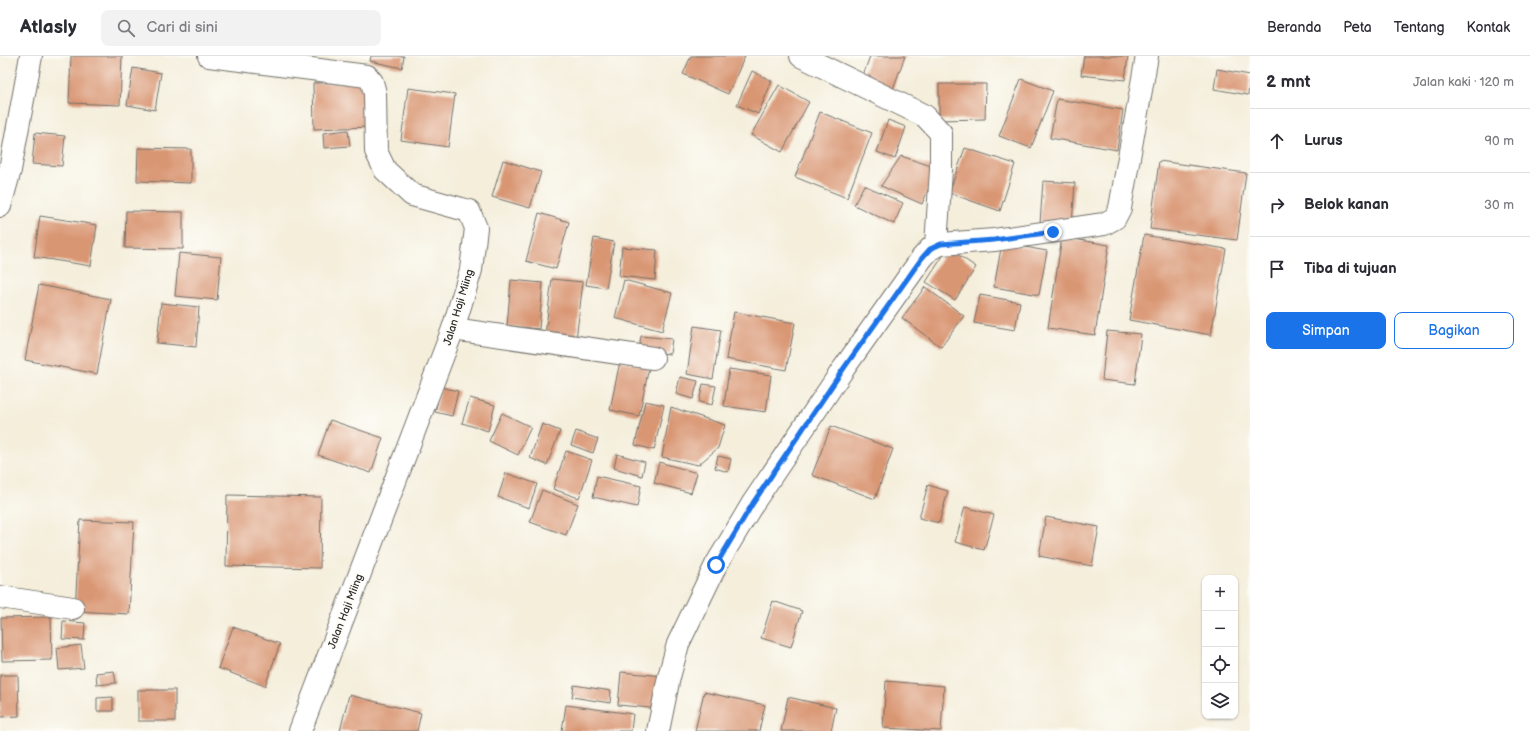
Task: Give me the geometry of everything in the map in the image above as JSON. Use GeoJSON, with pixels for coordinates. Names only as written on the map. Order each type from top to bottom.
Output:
{"type":"FeatureCollection","features":[{"type":"Feature","properties":{"kind":"street"},"geometry":{"type":"LineString","coordinates":[[0,206],[10,170],[31,56]]}},
{"type":"Feature","properties":{"kind":"street","name":"Jalan Haji Miing"},"geometry":{"type":"LineString","coordinates":[[209,56],[367,76],[372,82],[375,93],[376,150],[385,170],[412,195],[469,211],[476,228],[471,270],[453,329],[300,731]]}},
{"type":"Feature","properties":{"kind":"street"},"geometry":{"type":"LineString","coordinates":[[801,56],[925,116],[941,133],[941,170],[936,246]]}},
{"type":"Feature","properties":{"kind":"street"},"geometry":{"type":"LineString","coordinates":[[658,731],[678,644],[716,565],[753,503],[844,368],[922,258],[936,246],[994,240],[1104,224],[1115,218],[1120,208],[1148,56]]}},
{"type":"Feature","properties":{"kind":"street"},"geometry":{"type":"LineString","coordinates":[[453,329],[653,358]]}},
{"type":"Feature","properties":{"kind":"street"},"geometry":{"type":"LineString","coordinates":[[0,597],[73,608]]}},
{"type":"Feature","properties":{"kind":"building"},"geometry":{"type":"Polygon","coordinates":[[[71,56],[122,56],[120,105],[69,103],[71,56]]]}},
{"type":"Feature","properties":{"kind":"building"},"geometry":{"type":"Polygon","coordinates":[[[371,56],[404,56],[402,68],[370,61],[371,56]]]}},
{"type":"Feature","properties":{"kind":"building"},"geometry":{"type":"Polygon","coordinates":[[[691,56],[745,56],[728,94],[683,74],[691,56]]]}},
{"type":"Feature","properties":{"kind":"building"},"geometry":{"type":"Polygon","coordinates":[[[870,56],[905,56],[892,92],[861,81],[870,56]]]}},
{"type":"Feature","properties":{"kind":"building"},"geometry":{"type":"Polygon","coordinates":[[[1084,56],[1128,56],[1125,80],[1081,75],[1084,56]]]}},
{"type":"Feature","properties":{"kind":"building"},"geometry":{"type":"Polygon","coordinates":[[[133,68],[161,73],[155,110],[127,105],[133,68]]]}},
{"type":"Feature","properties":{"kind":"building"},"geometry":{"type":"Polygon","coordinates":[[[1217,69],[1250,75],[1248,95],[1214,89],[1217,69]]]}},
{"type":"Feature","properties":{"kind":"building"},"geometry":{"type":"Polygon","coordinates":[[[752,71],[772,81],[758,114],[737,105],[752,71]]]}},
{"type":"Feature","properties":{"kind":"building"},"geometry":{"type":"Polygon","coordinates":[[[1021,79],[1053,91],[1031,148],[999,136],[1021,79]]]}},
{"type":"Feature","properties":{"kind":"building"},"geometry":{"type":"Polygon","coordinates":[[[369,82],[371,127],[314,129],[313,83],[369,82]]]}},
{"type":"Feature","properties":{"kind":"building"},"geometry":{"type":"Polygon","coordinates":[[[939,84],[986,84],[985,119],[939,120],[939,84]]]}},
{"type":"Feature","properties":{"kind":"building"},"geometry":{"type":"Polygon","coordinates":[[[779,85],[809,102],[782,152],[751,135],[779,85]]]}},
{"type":"Feature","properties":{"kind":"building"},"geometry":{"type":"Polygon","coordinates":[[[408,88],[455,94],[448,147],[401,140],[408,88]]]}},
{"type":"Feature","properties":{"kind":"building"},"geometry":{"type":"Polygon","coordinates":[[[1057,99],[1123,110],[1117,150],[1050,138],[1057,99]]]}},
{"type":"Feature","properties":{"kind":"building"},"geometry":{"type":"Polygon","coordinates":[[[820,112],[872,133],[847,198],[795,177],[820,112]]]}},
{"type":"Feature","properties":{"kind":"building"},"geometry":{"type":"Polygon","coordinates":[[[888,120],[906,127],[895,159],[877,152],[888,120]]]}},
{"type":"Feature","properties":{"kind":"building"},"geometry":{"type":"Polygon","coordinates":[[[348,130],[350,146],[324,148],[323,133],[348,130]]]}},
{"type":"Feature","properties":{"kind":"building"},"geometry":{"type":"Polygon","coordinates":[[[35,133],[65,136],[62,166],[32,164],[35,133]]]}},
{"type":"Feature","properties":{"kind":"building"},"geometry":{"type":"Polygon","coordinates":[[[138,148],[191,149],[191,183],[137,181],[138,148]]]}},
{"type":"Feature","properties":{"kind":"building"},"geometry":{"type":"Polygon","coordinates":[[[965,148],[1015,164],[1000,211],[949,193],[965,148]]]}},
{"type":"Feature","properties":{"kind":"building"},"geometry":{"type":"Polygon","coordinates":[[[901,156],[937,168],[922,204],[881,186],[901,156]]]}},
{"type":"Feature","properties":{"kind":"building"},"geometry":{"type":"Polygon","coordinates":[[[503,160],[541,172],[530,208],[492,197],[503,160]]]}},
{"type":"Feature","properties":{"kind":"building"},"geometry":{"type":"Polygon","coordinates":[[[1159,161],[1246,173],[1237,240],[1150,229],[1159,161]]]}},
{"type":"Feature","properties":{"kind":"building"},"geometry":{"type":"Polygon","coordinates":[[[1043,181],[1075,183],[1072,225],[1040,223],[1043,181]]]}},
{"type":"Feature","properties":{"kind":"building"},"geometry":{"type":"Polygon","coordinates":[[[864,185],[903,203],[894,224],[854,205],[864,185]]]}},
{"type":"Feature","properties":{"kind":"building"},"geometry":{"type":"Polygon","coordinates":[[[126,211],[183,212],[183,249],[125,248],[126,211]]]}},
{"type":"Feature","properties":{"kind":"building"},"geometry":{"type":"Polygon","coordinates":[[[539,213],[569,222],[556,269],[526,261],[539,213]]]}},
{"type":"Feature","properties":{"kind":"building"},"geometry":{"type":"Polygon","coordinates":[[[40,216],[97,225],[91,266],[34,257],[40,216]]]}},
{"type":"Feature","properties":{"kind":"building"},"geometry":{"type":"Polygon","coordinates":[[[1144,235],[1226,249],[1211,335],[1129,320],[1144,235]]]}},
{"type":"Feature","properties":{"kind":"building"},"geometry":{"type":"Polygon","coordinates":[[[1062,237],[1109,245],[1095,335],[1048,328],[1062,237]]]}},
{"type":"Feature","properties":{"kind":"building"},"geometry":{"type":"Polygon","coordinates":[[[594,238],[614,242],[606,288],[586,285],[594,238]]]}},
{"type":"Feature","properties":{"kind":"building"},"geometry":{"type":"Polygon","coordinates":[[[1002,243],[1047,251],[1039,295],[994,287],[1002,243]]]}},
{"type":"Feature","properties":{"kind":"building"},"geometry":{"type":"Polygon","coordinates":[[[622,247],[657,250],[655,280],[619,276],[622,247]]]}},
{"type":"Feature","properties":{"kind":"building"},"geometry":{"type":"Polygon","coordinates":[[[948,248],[976,267],[955,300],[926,282],[948,248]]]}},
{"type":"Feature","properties":{"kind":"building"},"geometry":{"type":"Polygon","coordinates":[[[179,253],[221,257],[217,300],[175,296],[179,253]]]}},
{"type":"Feature","properties":{"kind":"building"},"geometry":{"type":"Polygon","coordinates":[[[552,279],[583,282],[576,340],[545,335],[552,279]]]}},
{"type":"Feature","properties":{"kind":"building"},"geometry":{"type":"Polygon","coordinates":[[[511,280],[543,283],[539,329],[507,326],[511,280]]]}},
{"type":"Feature","properties":{"kind":"building"},"geometry":{"type":"Polygon","coordinates":[[[624,280],[672,293],[662,331],[615,318],[624,280]]]}},
{"type":"Feature","properties":{"kind":"building"},"geometry":{"type":"Polygon","coordinates":[[[39,285],[111,299],[97,374],[25,360],[39,285]]]}},
{"type":"Feature","properties":{"kind":"building"},"geometry":{"type":"Polygon","coordinates":[[[925,287],[964,316],[941,347],[902,318],[925,287]]]}},
{"type":"Feature","properties":{"kind":"building"},"geometry":{"type":"Polygon","coordinates":[[[980,295],[1020,302],[1015,330],[974,323],[980,295]]]}},
{"type":"Feature","properties":{"kind":"building"},"geometry":{"type":"Polygon","coordinates":[[[161,303],[199,307],[196,347],[157,343],[161,303]]]}},
{"type":"Feature","properties":{"kind":"building"},"geometry":{"type":"Polygon","coordinates":[[[734,312],[795,323],[786,370],[726,359],[734,312]]]}},
{"type":"Feature","properties":{"kind":"building"},"geometry":{"type":"Polygon","coordinates":[[[694,326],[721,330],[713,379],[687,374],[694,326]]]}},
{"type":"Feature","properties":{"kind":"building"},"geometry":{"type":"Polygon","coordinates":[[[1107,331],[1141,334],[1135,384],[1102,380],[1107,331]]]}},
{"type":"Feature","properties":{"kind":"building"},"geometry":{"type":"Polygon","coordinates":[[[641,336],[672,339],[670,354],[639,351],[641,336]]]}},
{"type":"Feature","properties":{"kind":"building"},"geometry":{"type":"Polygon","coordinates":[[[620,361],[649,367],[639,416],[610,410],[620,361]]]}},
{"type":"Feature","properties":{"kind":"building"},"geometry":{"type":"Polygon","coordinates":[[[729,369],[771,375],[766,412],[724,406],[729,369]]]}},
{"type":"Feature","properties":{"kind":"building"},"geometry":{"type":"Polygon","coordinates":[[[680,377],[698,381],[693,399],[676,394],[680,377]]]}},
{"type":"Feature","properties":{"kind":"building"},"geometry":{"type":"Polygon","coordinates":[[[703,384],[716,386],[712,405],[699,402],[703,384]]]}},
{"type":"Feature","properties":{"kind":"building"},"geometry":{"type":"Polygon","coordinates":[[[441,387],[458,391],[452,416],[435,412],[441,387]]]}},
{"type":"Feature","properties":{"kind":"building"},"geometry":{"type":"Polygon","coordinates":[[[470,398],[495,405],[488,431],[462,423],[470,398]]]}},
{"type":"Feature","properties":{"kind":"building"},"geometry":{"type":"Polygon","coordinates":[[[645,401],[664,405],[654,450],[635,445],[645,401]]]}},
{"type":"Feature","properties":{"kind":"building"},"geometry":{"type":"Polygon","coordinates":[[[671,407],[725,425],[718,448],[698,465],[662,457],[671,407]]]}},
{"type":"Feature","properties":{"kind":"building"},"geometry":{"type":"Polygon","coordinates":[[[502,413],[531,427],[518,455],[489,441],[502,413]]]}},
{"type":"Feature","properties":{"kind":"building"},"geometry":{"type":"Polygon","coordinates":[[[330,420],[383,438],[371,473],[318,455],[330,420]]]}},
{"type":"Feature","properties":{"kind":"building"},"geometry":{"type":"Polygon","coordinates":[[[542,424],[560,431],[547,465],[530,458],[542,424]]]}},
{"type":"Feature","properties":{"kind":"building"},"geometry":{"type":"Polygon","coordinates":[[[831,426],[893,449],[875,499],[812,475],[831,426]]]}},
{"type":"Feature","properties":{"kind":"building"},"geometry":{"type":"Polygon","coordinates":[[[576,431],[598,439],[593,453],[571,445],[576,431]]]}},
{"type":"Feature","properties":{"kind":"building"},"geometry":{"type":"Polygon","coordinates":[[[566,451],[592,460],[579,498],[553,489],[566,451]]]}},
{"type":"Feature","properties":{"kind":"building"},"geometry":{"type":"Polygon","coordinates":[[[617,454],[645,462],[642,476],[614,468],[617,454]]]}},
{"type":"Feature","properties":{"kind":"building"},"geometry":{"type":"Polygon","coordinates":[[[718,456],[731,459],[728,472],[715,468],[718,456]]]}},
{"type":"Feature","properties":{"kind":"building"},"geometry":{"type":"Polygon","coordinates":[[[659,462],[697,473],[691,493],[654,483],[659,462]]]}},
{"type":"Feature","properties":{"kind":"building"},"geometry":{"type":"Polygon","coordinates":[[[506,473],[537,484],[529,508],[498,497],[506,473]]]}},
{"type":"Feature","properties":{"kind":"building"},"geometry":{"type":"Polygon","coordinates":[[[597,476],[641,486],[637,507],[593,497],[597,476]]]}},
{"type":"Feature","properties":{"kind":"building"},"geometry":{"type":"Polygon","coordinates":[[[928,485],[948,491],[939,523],[919,518],[928,485]]]}},
{"type":"Feature","properties":{"kind":"building"},"geometry":{"type":"Polygon","coordinates":[[[542,490],[578,504],[566,535],[530,522],[542,490]]]}},
{"type":"Feature","properties":{"kind":"building"},"geometry":{"type":"Polygon","coordinates":[[[227,495],[321,497],[320,568],[226,566],[227,495]]]}},
{"type":"Feature","properties":{"kind":"building"},"geometry":{"type":"Polygon","coordinates":[[[965,507],[994,515],[984,550],[955,542],[965,507]]]}},
{"type":"Feature","properties":{"kind":"building"},"geometry":{"type":"Polygon","coordinates":[[[1046,517],[1099,527],[1092,566],[1039,556],[1046,517]]]}},
{"type":"Feature","properties":{"kind":"building"},"geometry":{"type":"Polygon","coordinates":[[[80,520],[134,522],[129,614],[75,611],[80,520]]]}},
{"type":"Feature","properties":{"kind":"building"},"geometry":{"type":"Polygon","coordinates":[[[773,601],[802,611],[791,647],[761,638],[773,601]]]}},
{"type":"Feature","properties":{"kind":"building"},"geometry":{"type":"Polygon","coordinates":[[[51,617],[52,660],[2,661],[1,618],[51,617]]]}},
{"type":"Feature","properties":{"kind":"building"},"geometry":{"type":"Polygon","coordinates":[[[63,621],[85,623],[84,640],[62,639],[63,621]]]}},
{"type":"Feature","properties":{"kind":"building"},"geometry":{"type":"Polygon","coordinates":[[[233,627],[280,644],[265,686],[218,668],[233,627]]]}},
{"type":"Feature","properties":{"kind":"building"},"geometry":{"type":"Polygon","coordinates":[[[81,645],[84,668],[59,670],[57,648],[81,645]]]}},
{"type":"Feature","properties":{"kind":"building"},"geometry":{"type":"Polygon","coordinates":[[[114,671],[116,683],[97,685],[96,673],[114,671]]]}},
{"type":"Feature","properties":{"kind":"building"},"geometry":{"type":"Polygon","coordinates":[[[621,672],[664,676],[661,709],[618,705],[621,672]]]}},
{"type":"Feature","properties":{"kind":"building"},"geometry":{"type":"Polygon","coordinates":[[[0,675],[18,675],[19,716],[0,717],[0,675]]]}},
{"type":"Feature","properties":{"kind":"building"},"geometry":{"type":"Polygon","coordinates":[[[886,681],[944,686],[941,731],[883,728],[886,681]]]}},
{"type":"Feature","properties":{"kind":"building"},"geometry":{"type":"Polygon","coordinates":[[[574,685],[611,691],[610,703],[572,697],[574,685]]]}},
{"type":"Feature","properties":{"kind":"building"},"geometry":{"type":"Polygon","coordinates":[[[138,690],[175,690],[175,721],[138,721],[138,690]]]}},
{"type":"Feature","properties":{"kind":"building"},"geometry":{"type":"Polygon","coordinates":[[[704,692],[765,705],[759,731],[695,731],[704,692]]]}},
{"type":"Feature","properties":{"kind":"building"},"geometry":{"type":"Polygon","coordinates":[[[349,695],[421,713],[417,731],[340,731],[349,695]]]}},
{"type":"Feature","properties":{"kind":"building"},"geometry":{"type":"Polygon","coordinates":[[[113,697],[113,711],[97,711],[97,698],[113,697]]]}},
{"type":"Feature","properties":{"kind":"building"},"geometry":{"type":"Polygon","coordinates":[[[788,697],[836,708],[831,731],[781,731],[788,697]]]}},
{"type":"Feature","properties":{"kind":"building"},"geometry":{"type":"Polygon","coordinates":[[[566,705],[633,714],[631,731],[562,731],[566,705]]]}},
{"type":"Feature","properties":{"kind":"route"},"geometry":{"type":"LineString","coordinates":[[716,565],[753,503],[844,368],[893,301],[922,258],[930,249],[941,244],[994,240],[1053,232]]}}]}
